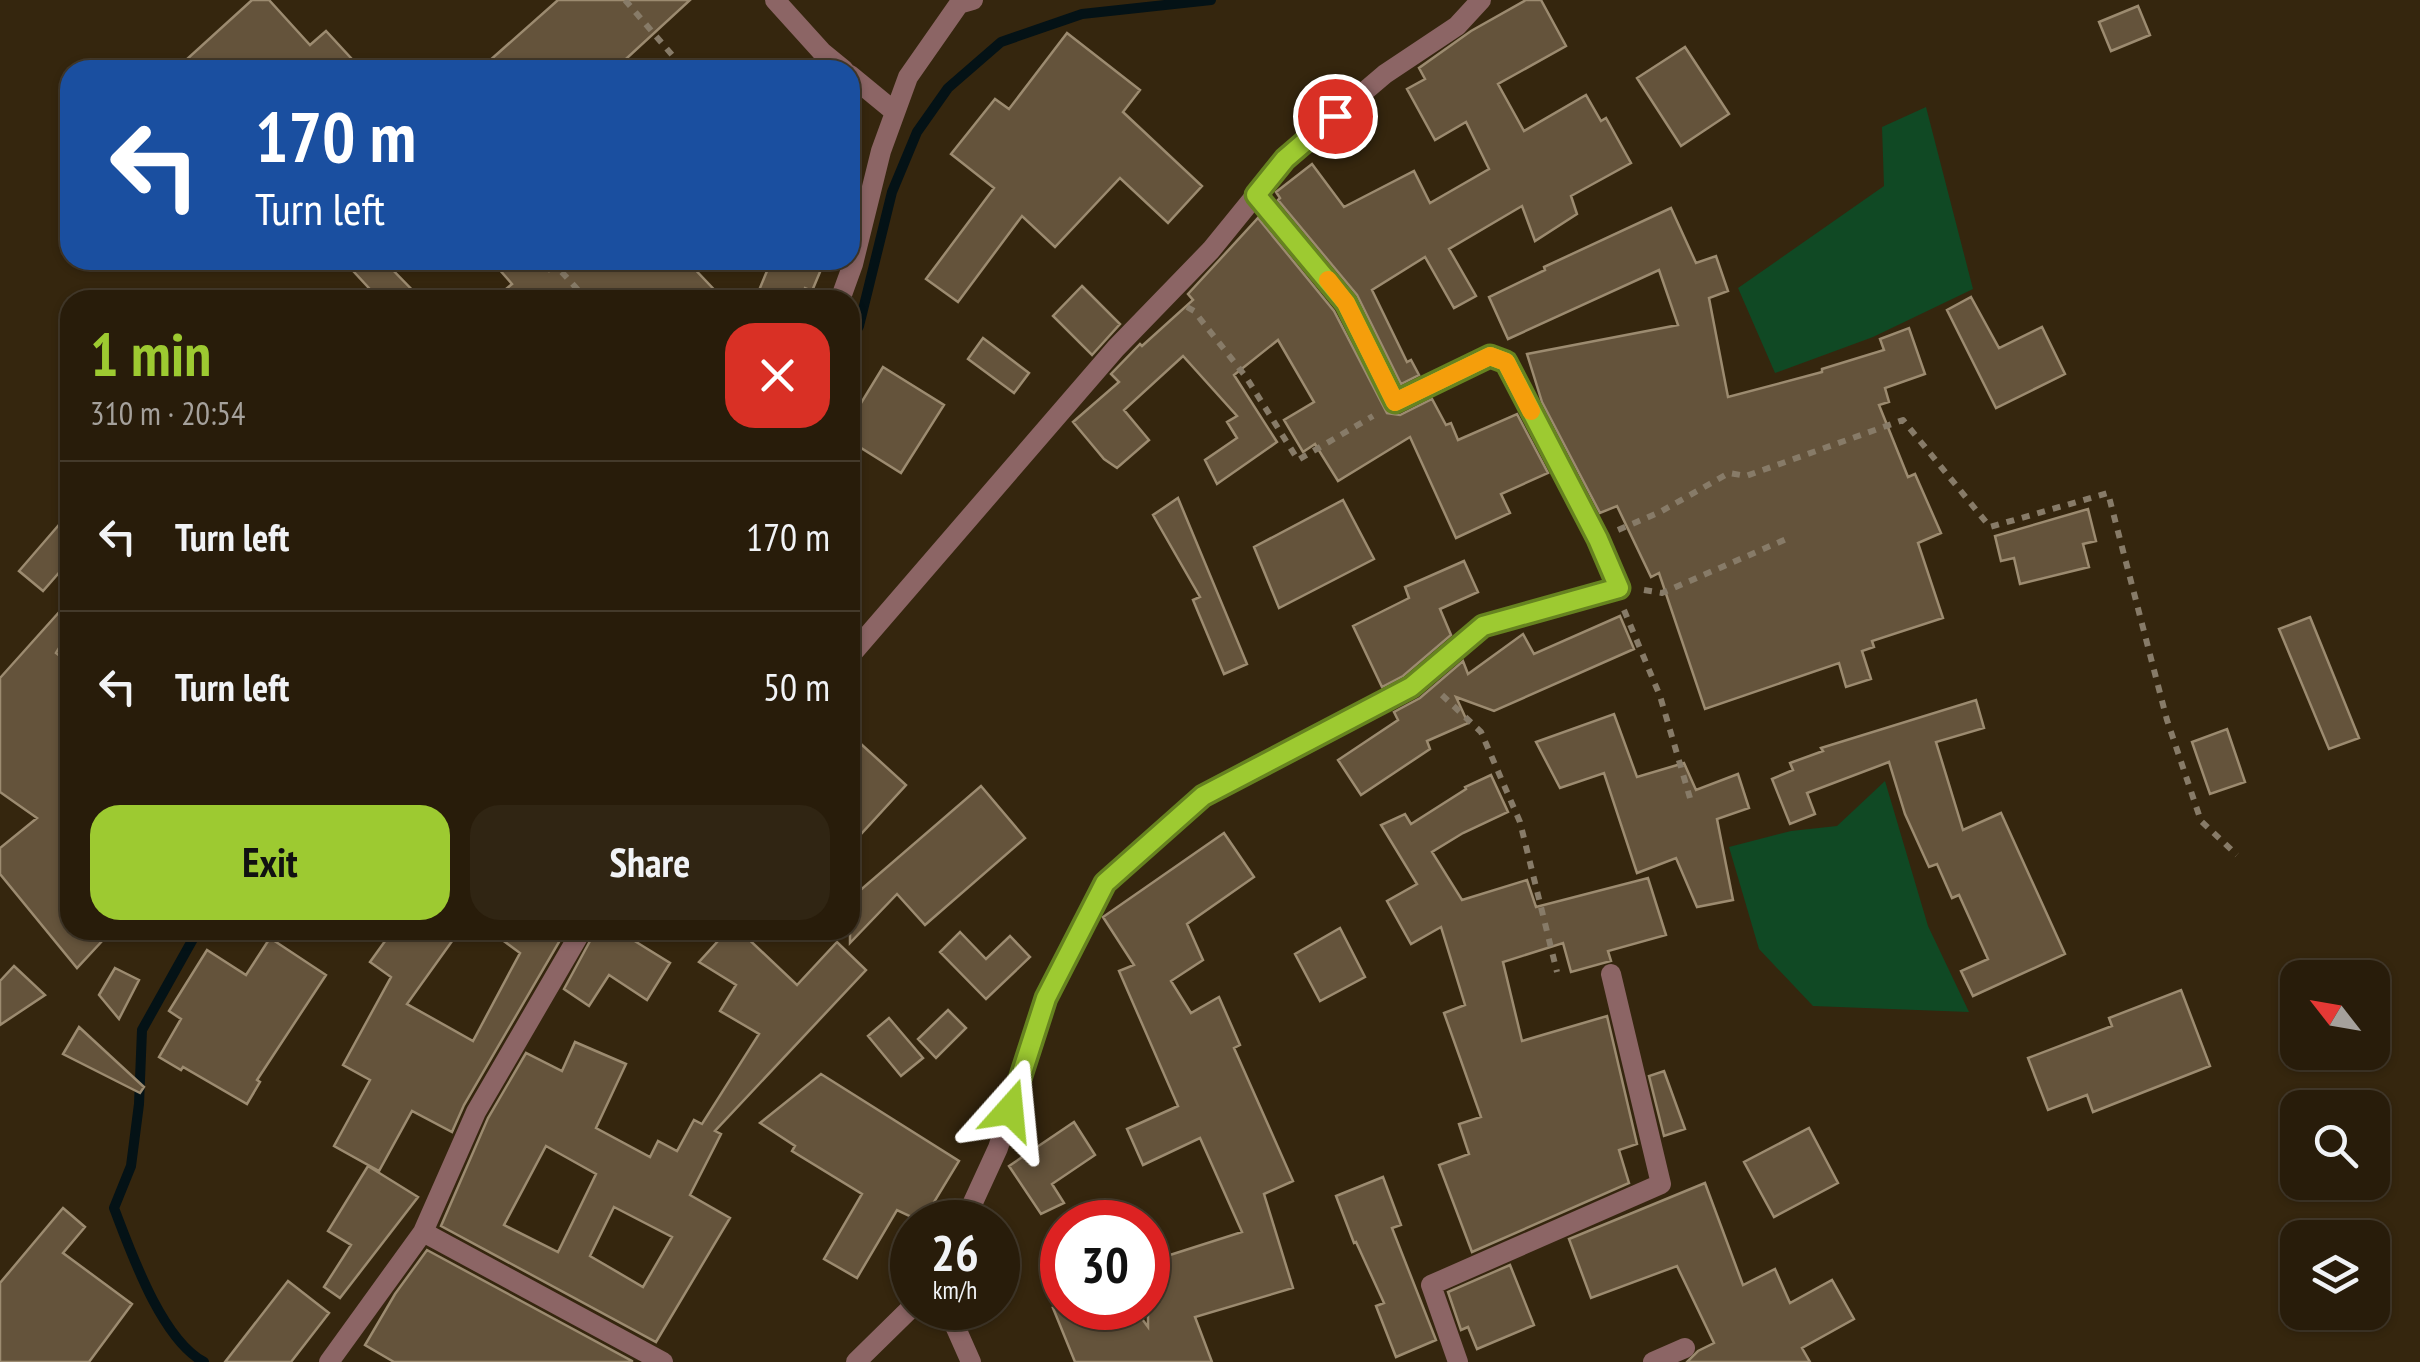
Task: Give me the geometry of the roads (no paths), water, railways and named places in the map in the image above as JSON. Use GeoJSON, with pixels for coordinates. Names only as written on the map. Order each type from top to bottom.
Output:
{"type":"FeatureCollection","features":[{"type":"Feature","properties":{"kind":"street"},"geometry":{"type":"LineString","coordinates":[[776,0],[832,60]]}},
{"type":"Feature","properties":{"kind":"street"},"geometry":{"type":"LineString","coordinates":[[860,236],[881,150],[908,77],[959,4],[973,0]]}},
{"type":"Feature","properties":{"kind":"street"},"geometry":{"type":"LineString","coordinates":[[860,644],[1003,475],[1211,250],[1285,159],[1385,74],[1457,26],[1481,0]]}},
{"type":"Feature","properties":{"kind":"street"},"geometry":{"type":"LineString","coordinates":[[860,83],[895,112]]}},
{"type":"Feature","properties":{"kind":"street"},"geometry":{"type":"LineString","coordinates":[[974,1200],[998,1148],[1046,998],[1105,883],[1203,796],[1411,687],[1483,626],[1619,588],[1598,539],[1506,362],[1490,356],[1395,402],[1346,303],[1256,195]]}},
{"type":"Feature","properties":{"kind":"street"},"geometry":{"type":"LineString","coordinates":[[330,1362],[423,1232],[476,1112],[576,940]]}},
{"type":"Feature","properties":{"kind":"street"},"geometry":{"type":"LineString","coordinates":[[1458,1362],[1431,1286],[1661,1184],[1611,974]]}},
{"type":"Feature","properties":{"kind":"street"},"geometry":{"type":"LineString","coordinates":[[423,1232],[663,1362]]}},
{"type":"Feature","properties":{"kind":"street"},"geometry":{"type":"LineString","coordinates":[[856,1362],[890,1329]]}},
{"type":"Feature","properties":{"kind":"street"},"geometry":{"type":"LineString","coordinates":[[957,1330],[971,1362]]}},
{"type":"Feature","properties":{"kind":"street"},"geometry":{"type":"LineString","coordinates":[[1653,1362],[1685,1348]]}},
{"type":"Feature","properties":{"kind":"waterway"},"geometry":{"type":"LineString","coordinates":[[860,322],[892,192],[917,132],[948,88],[1001,42],[1082,14],[1211,0]]}},
{"type":"Feature","properties":{"kind":"waterway"},"geometry":{"type":"LineString","coordinates":[[192,940],[142,1030],[131,1166],[114,1208],[161,1315],[188,1351],[204,1362]]}}]}
